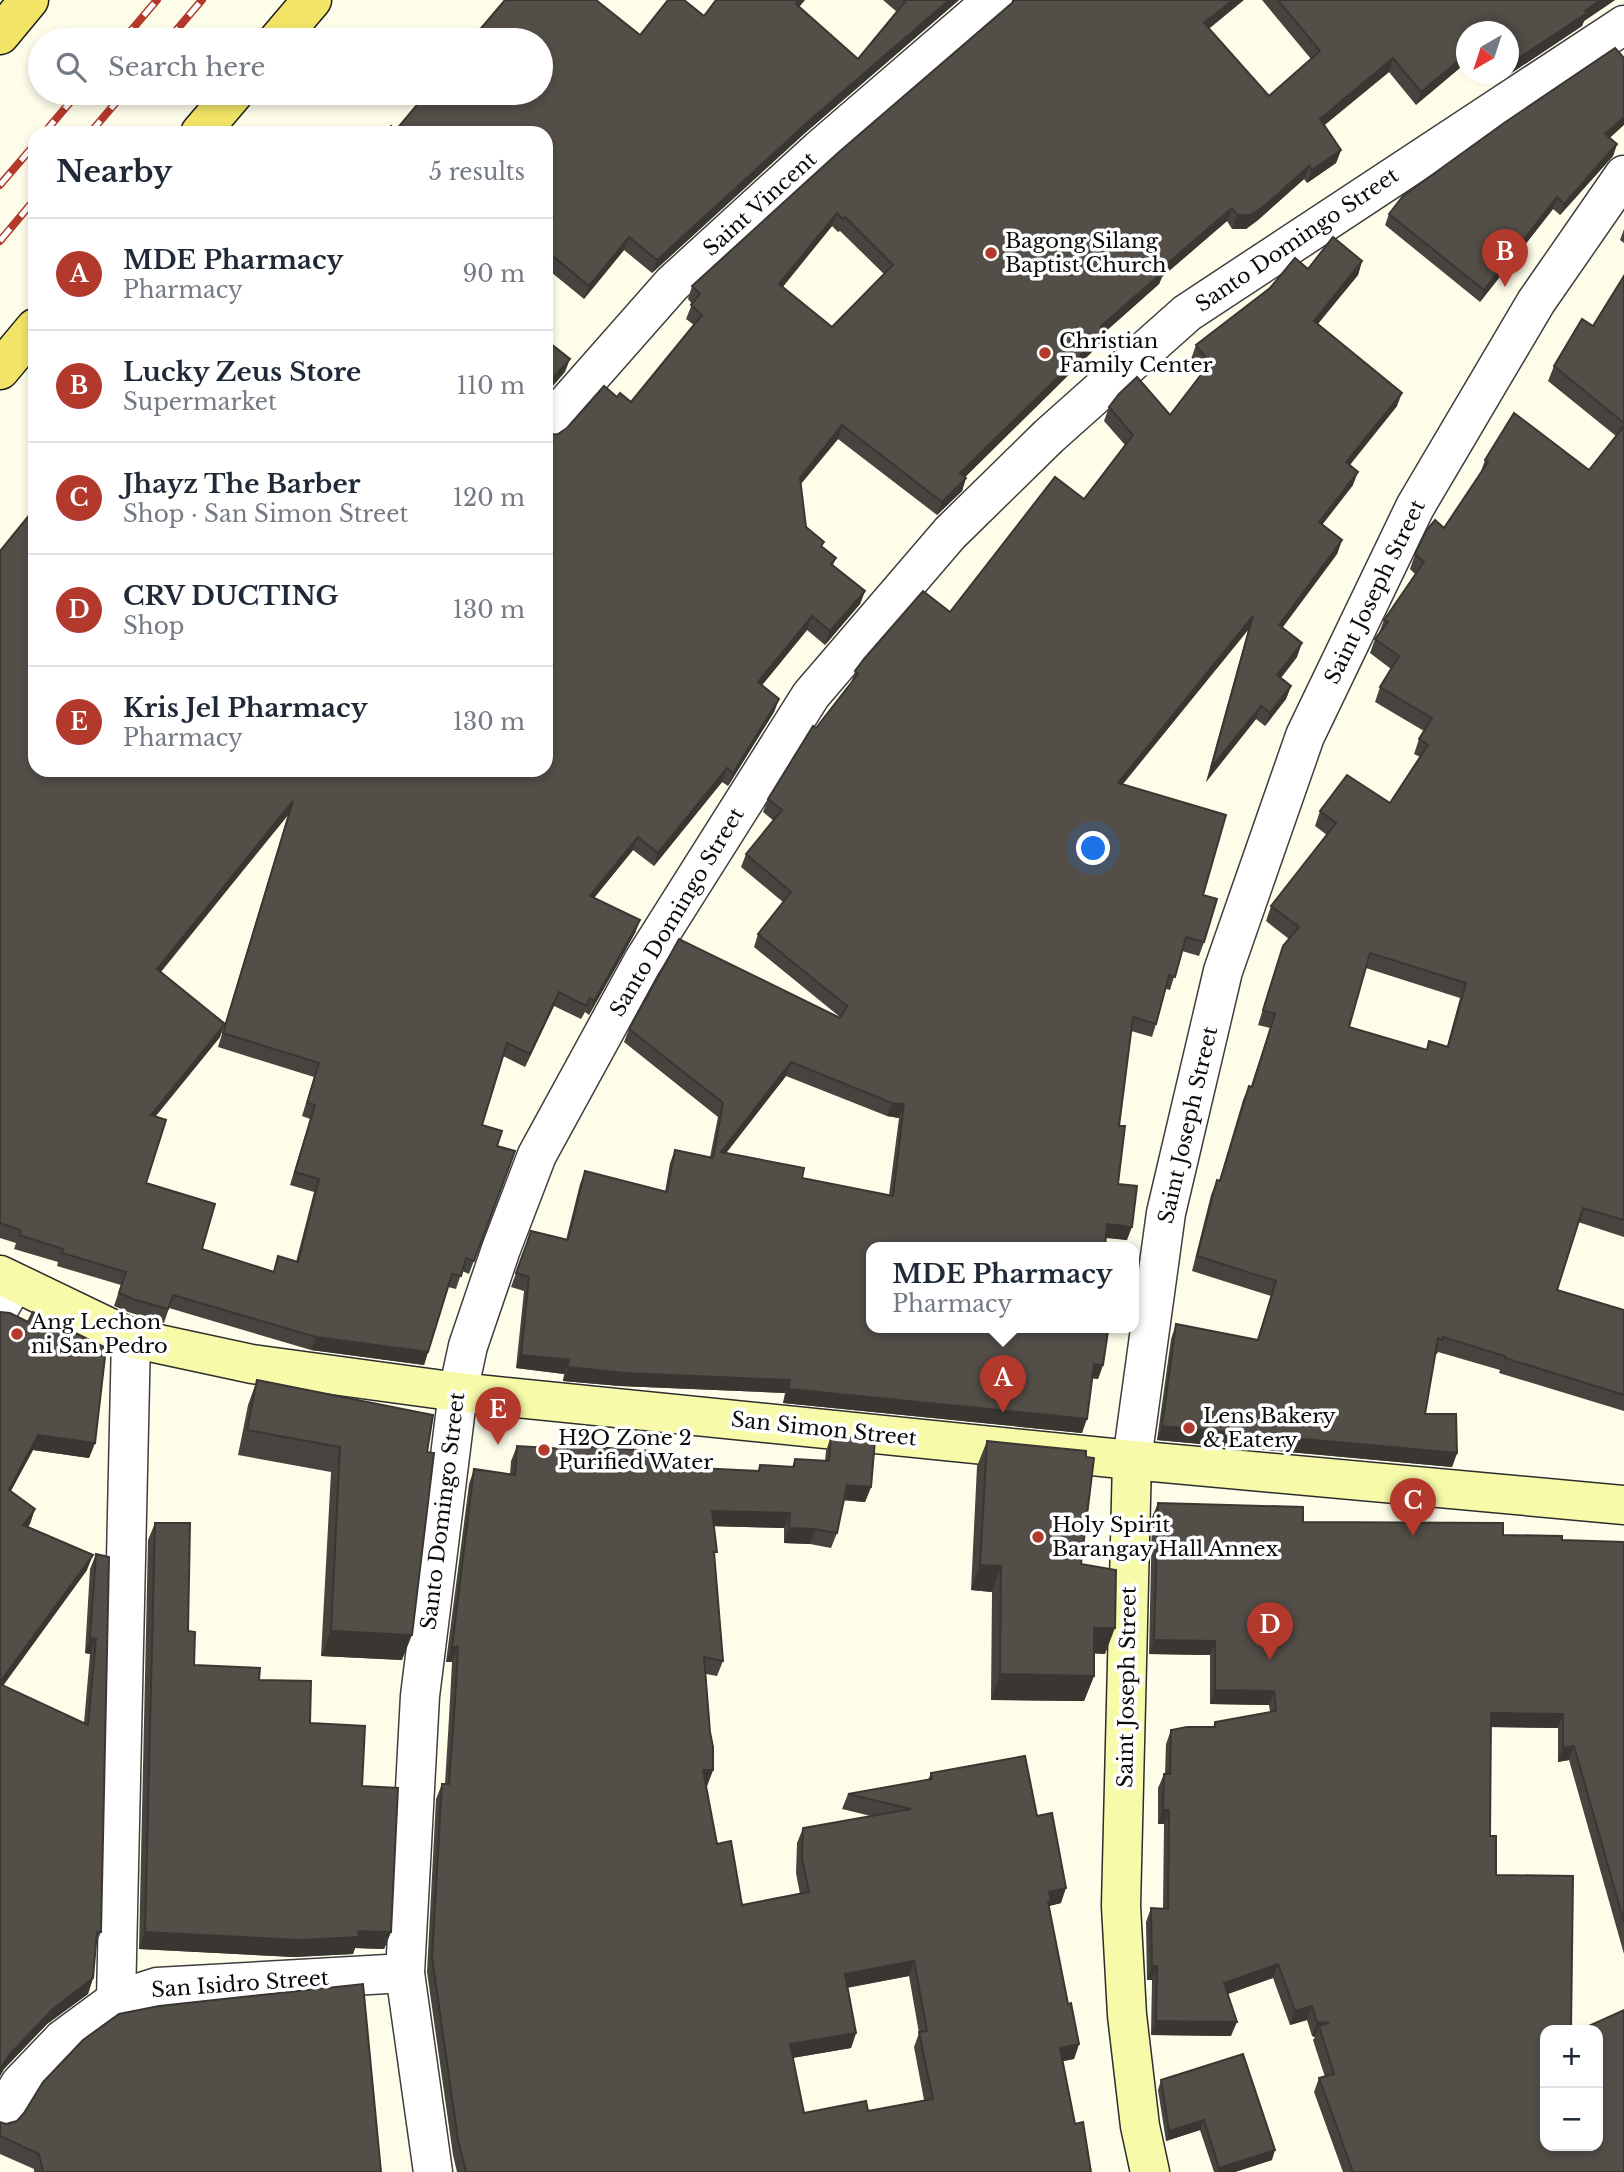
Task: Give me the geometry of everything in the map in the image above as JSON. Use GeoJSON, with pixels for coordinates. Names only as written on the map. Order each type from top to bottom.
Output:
{"type":"FeatureCollection","features":[{"type":"Feature","properties":{"kind":"main road"},"geometry":{"type":"LineString","coordinates":[[0,35],[29,0]]}},
{"type":"Feature","properties":{"kind":"main road"},"geometry":{"type":"LineString","coordinates":[[288,28],[312,0]]}},
{"type":"Feature","properties":{"kind":"main road"},"geometry":{"type":"LineString","coordinates":[[206,126],[224,105]]}},
{"type":"Feature","properties":{"kind":"main road"},"geometry":{"type":"LineString","coordinates":[[0,370],[28,336]]}},
{"type":"Feature","properties":{"kind":"main road","name":"San Simon Street"},"geometry":{"type":"LineString","coordinates":[[5,1288],[131,1338],[252,1364],[458,1392],[1132,1460],[1624,1505]]}},
{"type":"Feature","properties":{"kind":"main road","name":"Saint Joseph Street"},"geometry":{"type":"LineString","coordinates":[[1132,1460],[1121,1906],[1127,2015],[1140,2126],[1150,2172]]}},
{"type":"Feature","properties":{"kind":"street","name":"Saint Vincent"},"geometry":{"type":"LineString","coordinates":[[553,419],[672,284],[820,149],[993,0]]}},
{"type":"Feature","properties":{"kind":"street","name":"Santo Domingo Street"},"geometry":{"type":"LineString","coordinates":[[433,2172],[405,1973],[420,1696],[458,1392],[472,1334],[537,1155],[642,962],[811,695],[950,533],[1049,436],[1187,313],[1624,25]]}},
{"type":"Feature","properties":{"kind":"street","name":"Saint Joseph Street"},"geometry":{"type":"LineString","coordinates":[[1132,1460],[1166,1213],[1223,971],[1305,736],[1415,507],[1536,302],[1624,176]]}},
{"type":"Feature","properties":{"kind":"street"},"geometry":{"type":"LineString","coordinates":[[116,2000],[131,1338]]}},
{"type":"Feature","properties":{"kind":"street","name":"San Isidro Street"},"geometry":{"type":"LineString","coordinates":[[0,2117],[10,2079],[116,2000],[157,1987],[405,1973]]}},
{"type":"Feature","properties":{"kind":"building"},"geometry":{"type":"Polygon","coordinates":[[[505,0],[596,0],[640,35],[668,0],[684,0],[704,16],[716,0],[799,0],[796,4],[858,59],[905,2],[903,0],[949,0],[810,120],[657,260],[629,237],[589,286],[553,256],[553,126],[399,126],[417,105],[553,105],[553,28],[481,28],[505,0]]]}},
{"type":"Feature","properties":{"kind":"building"},"geometry":{"type":"Polygon","coordinates":[[[1014,0],[1233,0],[1204,23],[1269,96],[1320,51],[1278,0],[1600,0],[1585,11],[1587,13],[1519,58],[1519,21],[1456,21],[1456,62],[1421,92],[1393,58],[1320,119],[1341,150],[1312,170],[1309,166],[1263,207],[1250,215],[1237,215],[1232,208],[1162,268],[1164,271],[1101,326],[1105,331],[960,473],[966,478],[942,502],[842,425],[800,478],[806,527],[824,542],[821,546],[836,558],[831,564],[865,591],[830,631],[812,616],[758,682],[779,699],[733,773],[727,768],[658,853],[638,837],[590,896],[640,920],[594,1001],[590,998],[586,1006],[559,992],[530,1054],[507,1043],[482,1125],[502,1131],[497,1146],[515,1151],[474,1261],[466,1258],[461,1276],[452,1274],[428,1352],[316,1337],[173,1295],[168,1309],[133,1299],[119,1293],[126,1272],[62,1253],[63,1249],[19,1235],[21,1230],[0,1223],[0,551],[28,517],[28,777],[553,777],[553,434],[567,428],[604,386],[617,397],[620,393],[631,402],[702,315],[691,305],[700,294],[692,286],[839,152],[1014,0]],[[837,213],[779,284],[832,327],[893,265],[845,217],[843,219],[837,213]],[[293,801],[157,969],[225,1024],[151,1115],[166,1120],[146,1183],[215,1204],[202,1249],[274,1272],[278,1256],[298,1262],[319,1179],[295,1172],[315,1105],[307,1103],[319,1063],[223,1033],[293,801]]]}},
{"type":"Feature","properties":{"kind":"building"},"geometry":{"type":"Polygon","coordinates":[[[1615,48],[1624,58],[1624,117],[1605,134],[1617,144],[1564,204],[1557,197],[1484,290],[1389,214],[1403,196],[1615,48]]]}},
{"type":"Feature","properties":{"kind":"building"},"geometry":{"type":"Polygon","coordinates":[[[1333,237],[1362,261],[1314,321],[1402,393],[1346,462],[1358,472],[1319,522],[1342,540],[1279,625],[1302,643],[1277,675],[1291,686],[1270,713],[1261,706],[1211,768],[1253,616],[1118,783],[1226,815],[1203,895],[1217,899],[1204,942],[1186,937],[1175,977],[1169,975],[1156,1024],[1133,1017],[1119,1126],[1125,1126],[1118,1184],[1137,1186],[1132,1227],[1107,1224],[1105,1242],[866,1242],[866,1333],[1108,1333],[1103,1365],[1094,1364],[1087,1419],[788,1389],[790,1380],[625,1373],[568,1367],[569,1360],[521,1355],[529,1277],[516,1273],[531,1231],[568,1240],[585,1171],[667,1192],[675,1150],[713,1158],[723,1103],[629,1029],[679,939],[840,1018],[847,1006],[758,934],[791,892],[746,854],[782,810],[768,799],[813,726],[816,728],[858,674],[855,671],[864,659],[923,591],[950,612],[1055,477],[1084,499],[1133,435],[1109,407],[1119,394],[1137,377],[1170,415],[1210,363],[1196,345],[1270,288],[1295,258],[1308,269],[1333,237]],[[791,1062],[721,1152],[804,1168],[802,1178],[893,1196],[904,1104],[892,1103],[791,1062]]]}},
{"type":"Feature","properties":{"kind":"building"},"geometry":{"type":"Polygon","coordinates":[[[1624,276],[1624,423],[1554,366],[1582,319],[1593,326],[1624,276]]]}},
{"type":"Feature","properties":{"kind":"building"},"geometry":{"type":"Polygon","coordinates":[[[553,346],[570,359],[553,378],[553,346]]]}},
{"type":"Feature","properties":{"kind":"building"},"geometry":{"type":"Polygon","coordinates":[[[1514,413],[1589,470],[1624,426],[1624,1220],[1583,1208],[1557,1290],[1624,1310],[1624,1395],[1443,1337],[1443,1340],[1438,1338],[1425,1414],[1456,1414],[1457,1453],[1162,1426],[1176,1324],[1258,1340],[1276,1281],[1197,1256],[1217,1180],[1220,1181],[1249,1086],[1252,1087],[1275,1014],[1263,1010],[1283,946],[1299,927],[1271,906],[1336,823],[1320,811],[1347,775],[1390,803],[1428,745],[1419,739],[1432,718],[1380,687],[1399,656],[1375,639],[1388,622],[1384,620],[1424,562],[1415,554],[1426,531],[1435,520],[1444,528],[1488,462],[1485,460],[1514,413]],[[1370,953],[1349,1027],[1427,1050],[1429,1041],[1448,1047],[1466,983],[1370,953]]]}},
{"type":"Feature","properties":{"kind":"building"},"geometry":{"type":"Polygon","coordinates":[[[0,1312],[10,1313],[28,1322],[33,1312],[106,1348],[95,1443],[38,1435],[9,1490],[35,1509],[23,1525],[93,1555],[0,1682],[0,1312]]]}},
{"type":"Feature","properties":{"kind":"building"},"geometry":{"type":"Polygon","coordinates":[[[257,1380],[433,1415],[427,1452],[434,1453],[412,1635],[331,1631],[340,1447],[247,1430],[257,1380]]]}},
{"type":"Feature","properties":{"kind":"building"},"geometry":{"type":"Polygon","coordinates":[[[831,1436],[875,1440],[871,1487],[847,1485],[837,1533],[789,1528],[790,1513],[712,1511],[723,1661],[704,1657],[713,1770],[703,1770],[717,1844],[731,1841],[742,1905],[809,1892],[802,1858],[803,1828],[911,1809],[848,1794],[932,1779],[931,1773],[1025,1756],[1037,1816],[1052,1813],[1066,1888],[1049,1892],[1051,1901],[1048,1902],[1068,2004],[1071,2003],[1079,2044],[1060,2048],[1075,2124],[1083,2122],[1091,2172],[466,2172],[458,2140],[432,1957],[442,1784],[449,1784],[455,1702],[458,1647],[452,1647],[474,1469],[515,1475],[517,1446],[567,1449],[567,1445],[651,1451],[650,1462],[678,1464],[677,1467],[759,1471],[760,1465],[794,1467],[795,1459],[829,1461],[831,1436]],[[914,1961],[845,1974],[856,2033],[790,2044],[804,2113],[866,2101],[868,2111],[933,2099],[919,2032],[927,2031],[914,1961]]]}},
{"type":"Feature","properties":{"kind":"building"},"geometry":{"type":"Polygon","coordinates":[[[987,1441],[1086,1451],[1086,1457],[1094,1458],[1081,1564],[1116,1570],[1115,1628],[1094,1628],[1094,1676],[1000,1674],[1001,1566],[980,1565],[987,1441]]]}},
{"type":"Feature","properties":{"kind":"building"},"geometry":{"type":"Polygon","coordinates":[[[1158,1503],[1303,1507],[1303,1522],[1503,1523],[1503,1535],[1562,1536],[1562,1540],[1624,1542],[1624,1922],[1574,1746],[1563,1748],[1563,1714],[1491,1713],[1490,1836],[1496,1836],[1496,1875],[1573,1876],[1571,2025],[1540,2025],[1540,2151],[1603,2151],[1603,2025],[1591,2025],[1624,2010],[1624,2172],[1353,2172],[1319,2078],[1334,2074],[1319,2026],[1329,2023],[1317,2022],[1312,2006],[1295,2011],[1278,1964],[1224,1983],[1237,2022],[1156,2021],[1157,1966],[1152,1966],[1151,1908],[1168,1909],[1169,1810],[1163,1810],[1164,1774],[1170,1774],[1171,1730],[1215,1727],[1215,1722],[1276,1711],[1274,1691],[1215,1690],[1215,1641],[1154,1640],[1158,1503]]]}},
{"type":"Feature","properties":{"kind":"building"},"geometry":{"type":"Polygon","coordinates":[[[155,1523],[190,1523],[188,1631],[195,1632],[194,1665],[260,1668],[259,1680],[311,1681],[310,1723],[365,1726],[362,1786],[398,1788],[391,1932],[358,1931],[359,1937],[300,1940],[145,1932],[155,1523]]]}},
{"type":"Feature","properties":{"kind":"building"},"geometry":{"type":"Polygon","coordinates":[[[96,1554],[109,1557],[101,1932],[97,1932],[93,1978],[53,2009],[10,2054],[0,2069],[0,1684],[88,1725],[96,1639],[90,1638],[96,1554]]]}},
{"type":"Feature","properties":{"kind":"building"},"geometry":{"type":"Polygon","coordinates":[[[363,1984],[381,2172],[43,2172],[39,2154],[0,2136],[0,2122],[6,2124],[17,2121],[43,2082],[83,2040],[119,2014],[159,2006],[363,1984]]]}},
{"type":"Feature","properties":{"kind":"building"},"geometry":{"type":"Polygon","coordinates":[[[1243,2054],[1275,2150],[1219,2168],[1204,2120],[1169,2131],[1161,2080],[1243,2054]]]}},
{"type":"Feature","properties":{"kind":"railway"},"geometry":{"type":"LineString","coordinates":[[133,28],[157,0]]}},
{"type":"Feature","properties":{"kind":"railway"},"geometry":{"type":"LineString","coordinates":[[178,28],[202,0]]}},
{"type":"Feature","properties":{"kind":"railway"},"geometry":{"type":"LineString","coordinates":[[50,126],[68,105]]}},
{"type":"Feature","properties":{"kind":"railway"},"geometry":{"type":"LineString","coordinates":[[96,126],[114,105]]}},
{"type":"Feature","properties":{"kind":"railway"},"geometry":{"type":"LineString","coordinates":[[0,185],[28,152]]}},
{"type":"Feature","properties":{"kind":"railway"},"geometry":{"type":"LineString","coordinates":[[0,241],[28,207]]}},
{"type":"Feature","properties":{"kind":"place","name":"Bagong Silang Baptist Church"},"geometry":{"type":"Point","coordinates":[991,253]}},
{"type":"Feature","properties":{"kind":"place","name":"Lucky Zeus Store"},"geometry":{"type":"Point","coordinates":[1505,287]}},
{"type":"Feature","properties":{"kind":"place","name":"Christian Family Center"},"geometry":{"type":"Point","coordinates":[1045,353]}},
{"type":"Feature","properties":{"kind":"place","name":"Ang Lechon ni San Pedro"},"geometry":{"type":"Point","coordinates":[17,1334]}},
{"type":"Feature","properties":{"kind":"place","name":"MDE Pharmacy"},"geometry":{"type":"Point","coordinates":[1003,1413]}},
{"type":"Feature","properties":{"kind":"place","name":"Lens Bakery & Eatery"},"geometry":{"type":"Point","coordinates":[1189,1428]}},
{"type":"Feature","properties":{"kind":"place","name":"Kris Jel Pharmacy"},"geometry":{"type":"Point","coordinates":[498,1445]}},
{"type":"Feature","properties":{"kind":"place","name":"H2O Zone 2 Purified Water"},"geometry":{"type":"Point","coordinates":[544,1450]}},
{"type":"Feature","properties":{"kind":"place","name":"Jhayz The Barber"},"geometry":{"type":"Point","coordinates":[1413,1536]}},
{"type":"Feature","properties":{"kind":"place","name":"Holy Spirit Barangay Hall Annex"},"geometry":{"type":"Point","coordinates":[1038,1537]}},
{"type":"Feature","properties":{"kind":"place","name":"CRV DUCTING"},"geometry":{"type":"Point","coordinates":[1270,1660]}}]}
